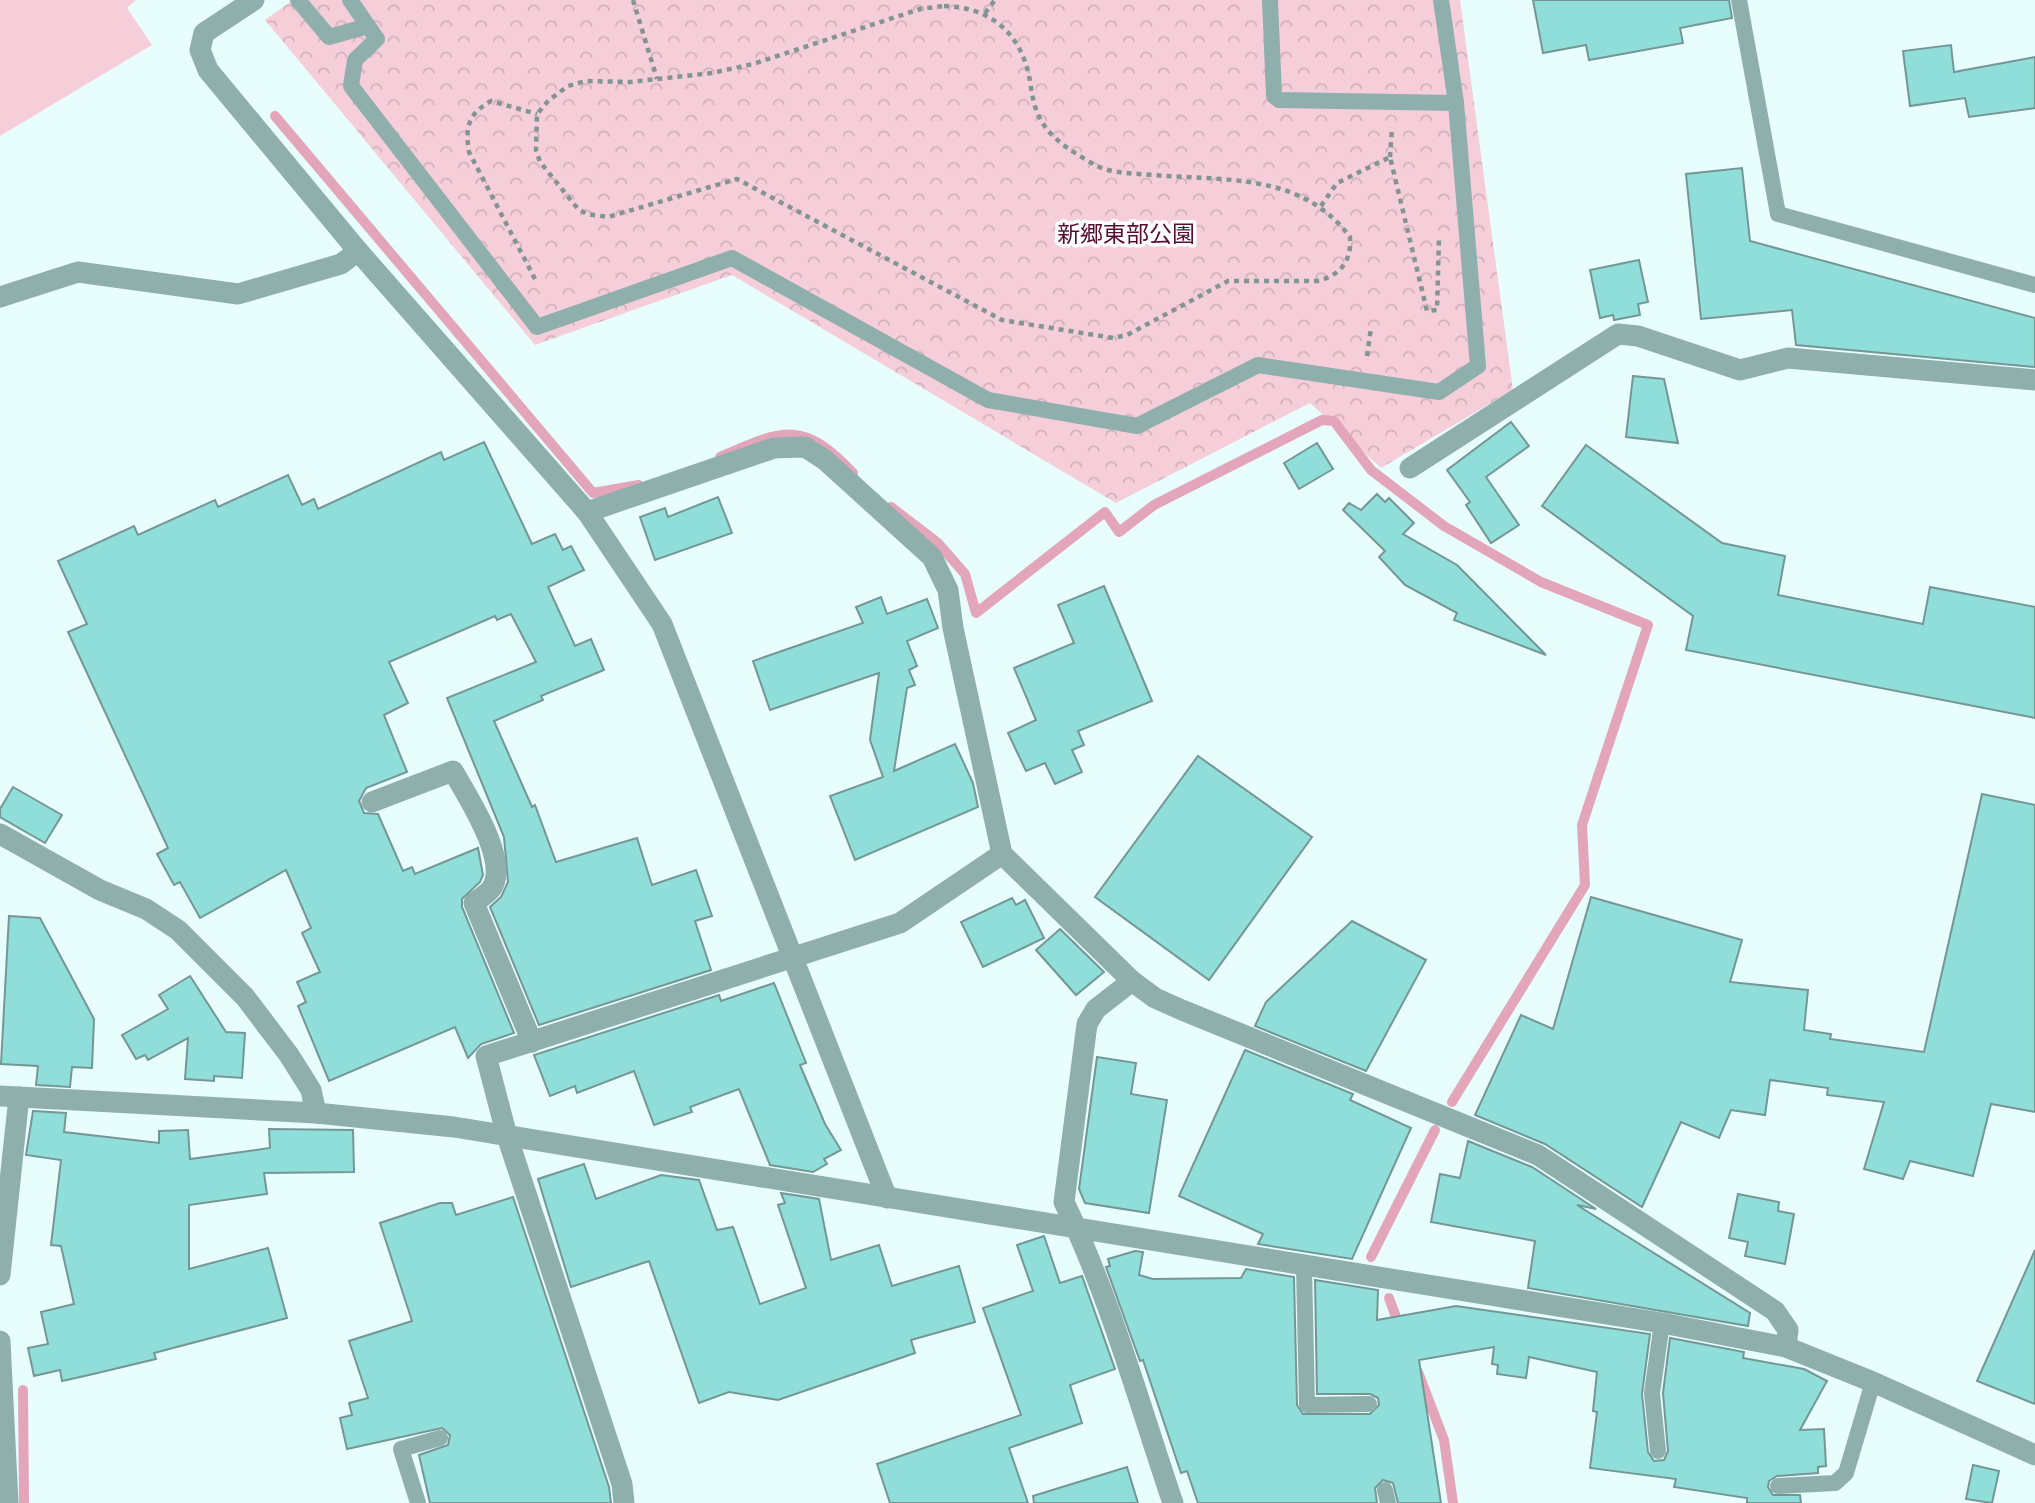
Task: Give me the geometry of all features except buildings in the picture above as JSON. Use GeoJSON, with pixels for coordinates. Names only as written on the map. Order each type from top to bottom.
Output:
{"type":"FeatureCollection","features":[{"type":"Feature","properties":{"kind":"street"},"geometry":{"type":"LineString","coordinates":[[254,0],[204,33],[200,50],[208,70],[358,250],[587,512],[662,624],[887,1198]]}},
{"type":"Feature","properties":{"kind":"street"},"geometry":{"type":"LineString","coordinates":[[0,297],[78,272],[239,294],[341,264],[358,250]]}},
{"type":"Feature","properties":{"kind":"street"},"geometry":{"type":"LineString","coordinates":[[1410,468],[1618,334],[1638,336],[1740,370],[1788,358],[2035,380]]}},
{"type":"Feature","properties":{"kind":"street"},"geometry":{"type":"LineString","coordinates":[[587,512],[774,448],[805,447],[825,460],[932,557],[948,590],[1002,853],[1132,981],[1155,998],[1182,1010],[1538,1155],[1775,1311],[1788,1330],[1786,1347]]}},
{"type":"Feature","properties":{"kind":"street"},"geometry":{"type":"LineString","coordinates":[[372,802],[453,771],[488,837],[496,868],[492,888],[474,903],[532,1042]]}},
{"type":"Feature","properties":{"kind":"street"},"geometry":{"type":"LineString","coordinates":[[0,834],[100,890],[146,909],[178,930],[245,997],[289,1055],[311,1090],[316,1112]]}},
{"type":"Feature","properties":{"kind":"street"},"geometry":{"type":"LineString","coordinates":[[624,1503],[622,1484],[507,1136],[486,1056],[900,923],[1002,853]]}},
{"type":"Feature","properties":{"kind":"street"},"geometry":{"type":"LineString","coordinates":[[1132,981],[1096,1009],[1087,1024],[1063,1202],[1077,1229],[1173,1503]]}},
{"type":"Feature","properties":{"kind":"street"},"geometry":{"type":"LineString","coordinates":[[0,1275],[10,1096],[316,1112],[454,1127],[1662,1323],[1786,1347],[1873,1382],[2035,1455]]}},
{"type":"Feature","properties":{"kind":"street"},"geometry":{"type":"LineString","coordinates":[[0,1341],[8,1503]]}},
{"type":"Feature","properties":{"kind":"lane"},"geometry":{"type":"LineString","coordinates":[[298,0],[329,37],[368,26]]}},
{"type":"Feature","properties":{"kind":"lane"},"geometry":{"type":"LineString","coordinates":[[350,0],[377,40],[355,60],[352,86],[537,327],[732,258],[988,400],[1137,426],[1258,365],[1439,392],[1478,366],[1456,103],[1441,0]]}},
{"type":"Feature","properties":{"kind":"lane"},"geometry":{"type":"LineString","coordinates":[[1270,0],[1274,96],[1279,100],[1456,103]]}},
{"type":"Feature","properties":{"kind":"lane"},"geometry":{"type":"LineString","coordinates":[[1739,0],[1778,214],[2035,285]]}},
{"type":"Feature","properties":{"kind":"lane"},"geometry":{"type":"LineString","coordinates":[[1304,1267],[1307,1405],[1369,1404]]}},
{"type":"Feature","properties":{"kind":"lane"},"geometry":{"type":"LineString","coordinates":[[1658,1451],[1652,1393],[1662,1323]]}},
{"type":"Feature","properties":{"kind":"lane"},"geometry":{"type":"LineString","coordinates":[[1778,1486],[1835,1483],[1846,1474],[1873,1382]]}},
{"type":"Feature","properties":{"kind":"lane"},"geometry":{"type":"LineString","coordinates":[[418,1503],[401,1449],[440,1438]]}},
{"type":"Feature","properties":{"kind":"path"},"geometry":{"type":"LineString","coordinates":[[633,0],[657,79]]}},
{"type":"Feature","properties":{"kind":"path"},"geometry":{"type":"LineString","coordinates":[[985,13],[995,0]]}},
{"type":"Feature","properties":{"kind":"path"},"geometry":{"type":"LineString","coordinates":[[962,6],[985,13],[999,23],[1022,50],[1033,103],[1042,123],[1062,144],[1095,165],[1109,172],[1270,184],[1297,192],[1321,206],[1350,237],[1351,250],[1343,269],[1329,278],[1228,281],[1127,335],[1113,338],[1002,320],[737,179],[608,217],[587,214],[578,209],[540,162],[536,150],[537,114],[568,86],[586,81],[657,79],[712,73],[753,64],[920,9],[962,6]]}},
{"type":"Feature","properties":{"kind":"path"},"geometry":{"type":"LineString","coordinates":[[537,114],[491,101],[469,118],[466,132],[478,171],[557,320]]}},
{"type":"Feature","properties":{"kind":"path"},"geometry":{"type":"LineString","coordinates":[[1321,206],[1337,183],[1390,157],[1427,311],[1437,310],[1439,228]]}},
{"type":"Feature","properties":{"kind":"green space"},"geometry":{"type":"Polygon","coordinates":[[[0,0],[136,0],[127,8],[152,45],[0,136],[0,0]]]}},
{"type":"Feature","properties":{"kind":"green space","name":"新郷東部公園"},"geometry":{"type":"Polygon","coordinates":[[[293,0],[1460,0],[1513,390],[1381,468],[1310,403],[1116,503],[732,275],[535,345],[265,20],[293,0]]]}},
{"type":"Feature","properties":{"kind":"waterway"},"geometry":{"type":"LineString","coordinates":[[275,116],[593,493],[639,485]]}},
{"type":"Feature","properties":{"kind":"waterway"},"geometry":{"type":"LineString","coordinates":[[891,507],[938,543],[965,574],[976,613],[1105,512],[1119,532],[1154,505],[1322,420],[1334,421],[1371,470],[1444,526],[1541,582],[1648,625],[1582,825],[1585,885],[1452,1102]]}},
{"type":"Feature","properties":{"kind":"waterway"},"geometry":{"type":"LineString","coordinates":[[720,457],[776,436],[791,435],[805,437],[820,444],[853,473]]}},
{"type":"Feature","properties":{"kind":"waterway"},"geometry":{"type":"LineString","coordinates":[[1371,1257],[1435,1130]]}},
{"type":"Feature","properties":{"kind":"waterway"},"geometry":{"type":"LineString","coordinates":[[1389,1298],[1400,1328]]}},
{"type":"Feature","properties":{"kind":"waterway"},"geometry":{"type":"LineString","coordinates":[[1418,1372],[1444,1440],[1453,1503]]}},
{"type":"Feature","properties":{"kind":"waterway"},"geometry":{"type":"LineString","coordinates":[[23,1390],[24,1503]]}}]}
